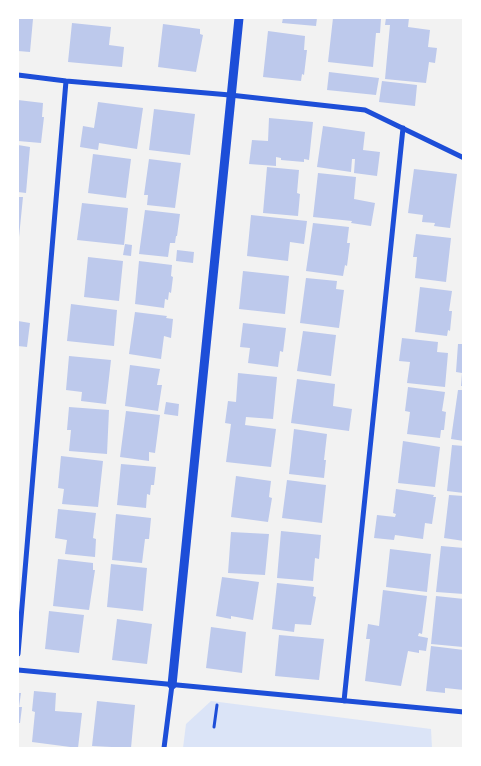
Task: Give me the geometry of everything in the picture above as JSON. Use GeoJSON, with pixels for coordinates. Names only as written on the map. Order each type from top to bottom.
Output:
{"type":"FeatureCollection","features":[{"type":"Feature","properties":{"kind":"street"},"geometry":{"type":"LineString","coordinates":[[164,748],[172,685],[239,18]]}},
{"type":"Feature","properties":{"kind":"street"},"geometry":{"type":"LineString","coordinates":[[18,75],[365,110],[464,158]]}},
{"type":"Feature","properties":{"kind":"street"},"geometry":{"type":"LineString","coordinates":[[18,654],[66,81]]}},
{"type":"Feature","properties":{"kind":"street"},"geometry":{"type":"LineString","coordinates":[[344,701],[403,128]]}},
{"type":"Feature","properties":{"kind":"street"},"geometry":{"type":"LineString","coordinates":[[18,670],[464,712]]}},
{"type":"Feature","properties":{"kind":"shaded area"},"geometry":{"type":"Polygon","coordinates":[[[211,701],[431,729],[432,748],[183,748],[186,724],[211,701]]]}},
{"type":"Feature","properties":{"kind":"building"},"geometry":{"type":"Polygon","coordinates":[[[18,18],[33,19],[30,52],[18,51],[18,18]]]}},
{"type":"Feature","properties":{"kind":"building"},"geometry":{"type":"Polygon","coordinates":[[[283,18],[317,18],[316,26],[282,23],[283,18]]]}},
{"type":"Feature","properties":{"kind":"building"},"geometry":{"type":"Polygon","coordinates":[[[333,18],[381,19],[380,33],[376,33],[373,67],[328,62],[333,18]]]}},
{"type":"Feature","properties":{"kind":"building"},"geometry":{"type":"Polygon","coordinates":[[[386,18],[409,18],[408,27],[430,30],[428,47],[437,48],[435,63],[429,62],[426,83],[385,79],[390,25],[385,25],[386,18]]]}},
{"type":"Feature","properties":{"kind":"building"},"geometry":{"type":"Polygon","coordinates":[[[72,23],[111,27],[109,45],[124,47],[122,67],[68,62],[72,23]]]}},
{"type":"Feature","properties":{"kind":"building"},"geometry":{"type":"Polygon","coordinates":[[[163,24],[200,29],[200,34],[203,35],[196,72],[158,67],[163,24]]]}},
{"type":"Feature","properties":{"kind":"building"},"geometry":{"type":"Polygon","coordinates":[[[268,31],[305,36],[304,50],[307,50],[304,75],[302,74],[301,81],[263,77],[268,31]]]}},
{"type":"Feature","properties":{"kind":"building"},"geometry":{"type":"Polygon","coordinates":[[[329,72],[379,78],[376,95],[327,90],[329,72]]]}},
{"type":"Feature","properties":{"kind":"building"},"geometry":{"type":"Polygon","coordinates":[[[382,81],[417,85],[415,106],[379,102],[382,81]]]}},
{"type":"Feature","properties":{"kind":"building"},"geometry":{"type":"Polygon","coordinates":[[[18,100],[43,103],[42,117],[44,117],[41,143],[18,141],[18,100]]]}},
{"type":"Feature","properties":{"kind":"building"},"geometry":{"type":"Polygon","coordinates":[[[98,102],[143,108],[137,149],[99,143],[98,150],[80,147],[83,126],[94,128],[98,102]]]}},
{"type":"Feature","properties":{"kind":"building"},"geometry":{"type":"Polygon","coordinates":[[[154,109],[195,114],[190,155],[149,150],[154,109]]]}},
{"type":"Feature","properties":{"kind":"building"},"geometry":{"type":"Polygon","coordinates":[[[269,118],[313,122],[309,160],[304,159],[304,162],[281,160],[281,158],[276,157],[276,166],[249,164],[252,140],[268,141],[269,118]]]}},
{"type":"Feature","properties":{"kind":"building"},"geometry":{"type":"Polygon","coordinates":[[[323,126],[365,132],[363,150],[380,152],[377,176],[354,173],[355,159],[352,159],[351,172],[317,167],[323,126]]]}},
{"type":"Feature","properties":{"kind":"building"},"geometry":{"type":"Polygon","coordinates":[[[18,145],[30,147],[26,193],[18,192],[18,145]]]}},
{"type":"Feature","properties":{"kind":"building"},"geometry":{"type":"Polygon","coordinates":[[[93,154],[131,159],[126,198],[88,193],[93,154]]]}},
{"type":"Feature","properties":{"kind":"building"},"geometry":{"type":"Polygon","coordinates":[[[149,159],[181,163],[175,208],[147,205],[148,195],[144,195],[149,159]]]}},
{"type":"Feature","properties":{"kind":"building"},"geometry":{"type":"Polygon","coordinates":[[[267,167],[299,170],[297,193],[300,194],[298,216],[263,213],[267,167]]]}},
{"type":"Feature","properties":{"kind":"building"},"geometry":{"type":"Polygon","coordinates":[[[414,169],[457,174],[450,228],[434,226],[435,223],[422,222],[423,215],[408,213],[414,169]]]}},
{"type":"Feature","properties":{"kind":"building"},"geometry":{"type":"Polygon","coordinates":[[[318,173],[356,177],[354,199],[375,203],[371,226],[351,223],[352,221],[313,217],[318,173]]]}},
{"type":"Feature","properties":{"kind":"building"},"geometry":{"type":"Polygon","coordinates":[[[18,197],[23,197],[19,237],[18,237],[18,197]]]}},
{"type":"Feature","properties":{"kind":"building"},"geometry":{"type":"Polygon","coordinates":[[[82,203],[128,208],[124,245],[77,240],[82,203]]]}},
{"type":"Feature","properties":{"kind":"building"},"geometry":{"type":"Polygon","coordinates":[[[145,210],[180,214],[177,236],[175,243],[170,243],[168,257],[139,254],[145,210]]]}},
{"type":"Feature","properties":{"kind":"building"},"geometry":{"type":"Polygon","coordinates":[[[251,215],[307,221],[304,244],[290,242],[288,261],[247,256],[251,215]]]}},
{"type":"Feature","properties":{"kind":"building"},"geometry":{"type":"Polygon","coordinates":[[[313,223],[349,227],[347,243],[350,243],[347,266],[345,265],[343,276],[306,271],[313,223]]]}},
{"type":"Feature","properties":{"kind":"building"},"geometry":{"type":"Polygon","coordinates":[[[416,234],[451,238],[446,282],[415,278],[417,257],[413,257],[416,234]]]}},
{"type":"Feature","properties":{"kind":"building"},"geometry":{"type":"Polygon","coordinates":[[[125,244],[132,245],[131,256],[123,255],[125,244]]]}},
{"type":"Feature","properties":{"kind":"building"},"geometry":{"type":"Polygon","coordinates":[[[177,250],[194,252],[193,263],[176,261],[177,250]]]}},
{"type":"Feature","properties":{"kind":"building"},"geometry":{"type":"Polygon","coordinates":[[[88,257],[123,261],[119,301],[84,297],[88,257]]]}},
{"type":"Feature","properties":{"kind":"building"},"geometry":{"type":"Polygon","coordinates":[[[139,261],[172,265],[171,293],[169,292],[168,300],[165,299],[164,308],[135,304],[139,261]]]}},
{"type":"Feature","properties":{"kind":"building"},"geometry":{"type":"Polygon","coordinates":[[[243,271],[289,276],[285,314],[239,309],[243,271]]]}},
{"type":"Feature","properties":{"kind":"building"},"geometry":{"type":"Polygon","coordinates":[[[306,278],[337,281],[336,289],[344,290],[339,328],[300,323],[306,278]]]}},
{"type":"Feature","properties":{"kind":"building"},"geometry":{"type":"Polygon","coordinates":[[[420,287],[452,291],[449,311],[452,311],[450,331],[448,330],[447,336],[415,332],[420,287]]]}},
{"type":"Feature","properties":{"kind":"building"},"geometry":{"type":"Polygon","coordinates":[[[71,304],[117,310],[114,346],[67,341],[71,304]]]}},
{"type":"Feature","properties":{"kind":"building"},"geometry":{"type":"Polygon","coordinates":[[[135,312],[167,316],[166,318],[173,319],[171,338],[164,336],[161,359],[129,354],[135,312]]]}},
{"type":"Feature","properties":{"kind":"building"},"geometry":{"type":"Polygon","coordinates":[[[18,321],[30,323],[27,347],[18,346],[18,321]]]}},
{"type":"Feature","properties":{"kind":"building"},"geometry":{"type":"Polygon","coordinates":[[[243,323],[286,328],[283,352],[280,351],[278,367],[248,363],[250,348],[240,347],[243,323]]]}},
{"type":"Feature","properties":{"kind":"building"},"geometry":{"type":"Polygon","coordinates":[[[303,331],[336,335],[331,376],[297,371],[303,331]]]}},
{"type":"Feature","properties":{"kind":"building"},"geometry":{"type":"Polygon","coordinates":[[[402,338],[438,342],[437,352],[448,353],[445,387],[407,383],[410,362],[399,361],[402,338]]]}},
{"type":"Feature","properties":{"kind":"building"},"geometry":{"type":"Polygon","coordinates":[[[458,344],[464,344],[464,386],[461,386],[462,373],[456,372],[458,344]]]}},
{"type":"Feature","properties":{"kind":"building"},"geometry":{"type":"Polygon","coordinates":[[[69,356],[111,360],[106,404],[81,401],[82,392],[66,390],[69,356]]]}},
{"type":"Feature","properties":{"kind":"building"},"geometry":{"type":"Polygon","coordinates":[[[130,365],[160,369],[157,385],[162,385],[158,411],[125,406],[130,365]]]}},
{"type":"Feature","properties":{"kind":"building"},"geometry":{"type":"Polygon","coordinates":[[[238,373],[277,377],[273,419],[246,417],[245,425],[276,429],[271,467],[226,462],[231,424],[225,423],[228,401],[236,402],[238,373]]]}},
{"type":"Feature","properties":{"kind":"building"},"geometry":{"type":"Polygon","coordinates":[[[297,379],[335,384],[333,406],[352,409],[349,431],[291,423],[297,379]]]}},
{"type":"Feature","properties":{"kind":"building"},"geometry":{"type":"Polygon","coordinates":[[[408,387],[445,392],[442,411],[446,412],[444,430],[441,430],[440,438],[407,434],[410,412],[405,411],[408,387]]]}},
{"type":"Feature","properties":{"kind":"building"},"geometry":{"type":"Polygon","coordinates":[[[458,390],[464,390],[464,441],[451,439],[458,390]]]}},
{"type":"Feature","properties":{"kind":"building"},"geometry":{"type":"Polygon","coordinates":[[[166,402],[179,404],[178,416],[164,414],[166,402]]]}},
{"type":"Feature","properties":{"kind":"building"},"geometry":{"type":"Polygon","coordinates":[[[69,407],[109,410],[107,454],[69,451],[71,430],[67,430],[69,407]]]}},
{"type":"Feature","properties":{"kind":"building"},"geometry":{"type":"Polygon","coordinates":[[[126,411],[160,415],[155,453],[149,452],[149,461],[120,457],[126,411]]]}},
{"type":"Feature","properties":{"kind":"building"},"geometry":{"type":"Polygon","coordinates":[[[294,429],[327,434],[324,478],[289,474],[294,429]]]}},
{"type":"Feature","properties":{"kind":"building"},"geometry":{"type":"Polygon","coordinates":[[[403,441],[440,447],[435,487],[398,483],[403,441]]]}},
{"type":"Feature","properties":{"kind":"building"},"geometry":{"type":"Polygon","coordinates":[[[452,445],[464,446],[464,493],[447,491],[452,445]]]}},
{"type":"Feature","properties":{"kind":"building"},"geometry":{"type":"Polygon","coordinates":[[[61,456],[103,461],[98,507],[62,504],[64,489],[58,488],[61,456]]]}},
{"type":"Feature","properties":{"kind":"building"},"geometry":{"type":"Polygon","coordinates":[[[121,464],[156,467],[154,485],[151,485],[150,495],[147,494],[146,508],[117,505],[121,464]]]}},
{"type":"Feature","properties":{"kind":"building"},"geometry":{"type":"Polygon","coordinates":[[[236,476],[271,481],[269,497],[272,498],[268,522],[231,517],[236,476]]]}},
{"type":"Feature","properties":{"kind":"building"},"geometry":{"type":"Polygon","coordinates":[[[287,480],[326,485],[322,523],[282,518],[287,480]]]}},
{"type":"Feature","properties":{"kind":"building"},"geometry":{"type":"Polygon","coordinates":[[[396,489],[434,495],[433,497],[436,497],[432,524],[425,523],[423,539],[395,535],[394,540],[374,538],[377,515],[395,517],[396,514],[393,513],[396,489]]]}},
{"type":"Feature","properties":{"kind":"building"},"geometry":{"type":"Polygon","coordinates":[[[449,495],[464,496],[464,541],[444,538],[449,495]]]}},
{"type":"Feature","properties":{"kind":"building"},"geometry":{"type":"Polygon","coordinates":[[[58,509],[96,513],[93,538],[96,539],[95,557],[65,554],[67,540],[55,538],[58,509]]]}},
{"type":"Feature","properties":{"kind":"building"},"geometry":{"type":"Polygon","coordinates":[[[116,514],[151,518],[149,539],[145,539],[142,563],[112,560],[116,514]]]}},
{"type":"Feature","properties":{"kind":"building"},"geometry":{"type":"Polygon","coordinates":[[[281,531],[321,535],[319,559],[315,558],[313,581],[277,578],[281,531]]]}},
{"type":"Feature","properties":{"kind":"building"},"geometry":{"type":"Polygon","coordinates":[[[231,532],[269,534],[265,575],[228,573],[231,532]]]}},
{"type":"Feature","properties":{"kind":"building"},"geometry":{"type":"Polygon","coordinates":[[[441,546],[464,548],[464,594],[436,592],[441,546]]]}},
{"type":"Feature","properties":{"kind":"building"},"geometry":{"type":"Polygon","coordinates":[[[390,549],[431,554],[427,592],[386,587],[390,549]]]}},
{"type":"Feature","properties":{"kind":"building"},"geometry":{"type":"Polygon","coordinates":[[[58,559],[93,563],[93,570],[95,570],[89,610],[53,606],[58,559]]]}},
{"type":"Feature","properties":{"kind":"building"},"geometry":{"type":"Polygon","coordinates":[[[111,564],[147,568],[143,611],[107,607],[111,564]]]}},
{"type":"Feature","properties":{"kind":"building"},"geometry":{"type":"Polygon","coordinates":[[[222,577],[259,582],[253,620],[231,616],[231,619],[216,616],[222,577]]]}},
{"type":"Feature","properties":{"kind":"building"},"geometry":{"type":"Polygon","coordinates":[[[277,583],[314,587],[313,596],[316,597],[311,625],[295,624],[294,632],[272,629],[277,583]]]}},
{"type":"Feature","properties":{"kind":"building"},"geometry":{"type":"Polygon","coordinates":[[[383,590],[427,596],[422,634],[419,633],[418,636],[428,638],[426,651],[419,650],[419,653],[408,651],[401,686],[365,681],[370,639],[366,639],[368,624],[379,626],[383,590]]]}},
{"type":"Feature","properties":{"kind":"building"},"geometry":{"type":"Polygon","coordinates":[[[436,596],[464,599],[463,647],[431,644],[436,596]]]}},
{"type":"Feature","properties":{"kind":"building"},"geometry":{"type":"Polygon","coordinates":[[[49,611],[84,615],[79,653],[45,649],[49,611]]]}},
{"type":"Feature","properties":{"kind":"building"},"geometry":{"type":"Polygon","coordinates":[[[117,619],[152,624],[147,664],[112,660],[117,619]]]}},
{"type":"Feature","properties":{"kind":"building"},"geometry":{"type":"Polygon","coordinates":[[[211,627],[246,632],[242,673],[206,668],[211,627]]]}},
{"type":"Feature","properties":{"kind":"building"},"geometry":{"type":"Polygon","coordinates":[[[279,635],[324,639],[319,680],[275,676],[279,635]]]}},
{"type":"Feature","properties":{"kind":"building"},"geometry":{"type":"Polygon","coordinates":[[[431,646],[464,650],[464,690],[445,688],[445,693],[426,691],[431,646]]]}},
{"type":"Feature","properties":{"kind":"building"},"geometry":{"type":"Polygon","coordinates":[[[34,691],[56,693],[55,711],[82,713],[78,748],[32,742],[35,712],[32,711],[34,691]]]}},
{"type":"Feature","properties":{"kind":"building"},"geometry":{"type":"Polygon","coordinates":[[[18,693],[21,693],[19,707],[22,707],[20,723],[18,723],[18,693]]]}},
{"type":"Feature","properties":{"kind":"building"},"geometry":{"type":"Polygon","coordinates":[[[97,701],[135,705],[131,748],[92,746],[97,701]]]}}]}
